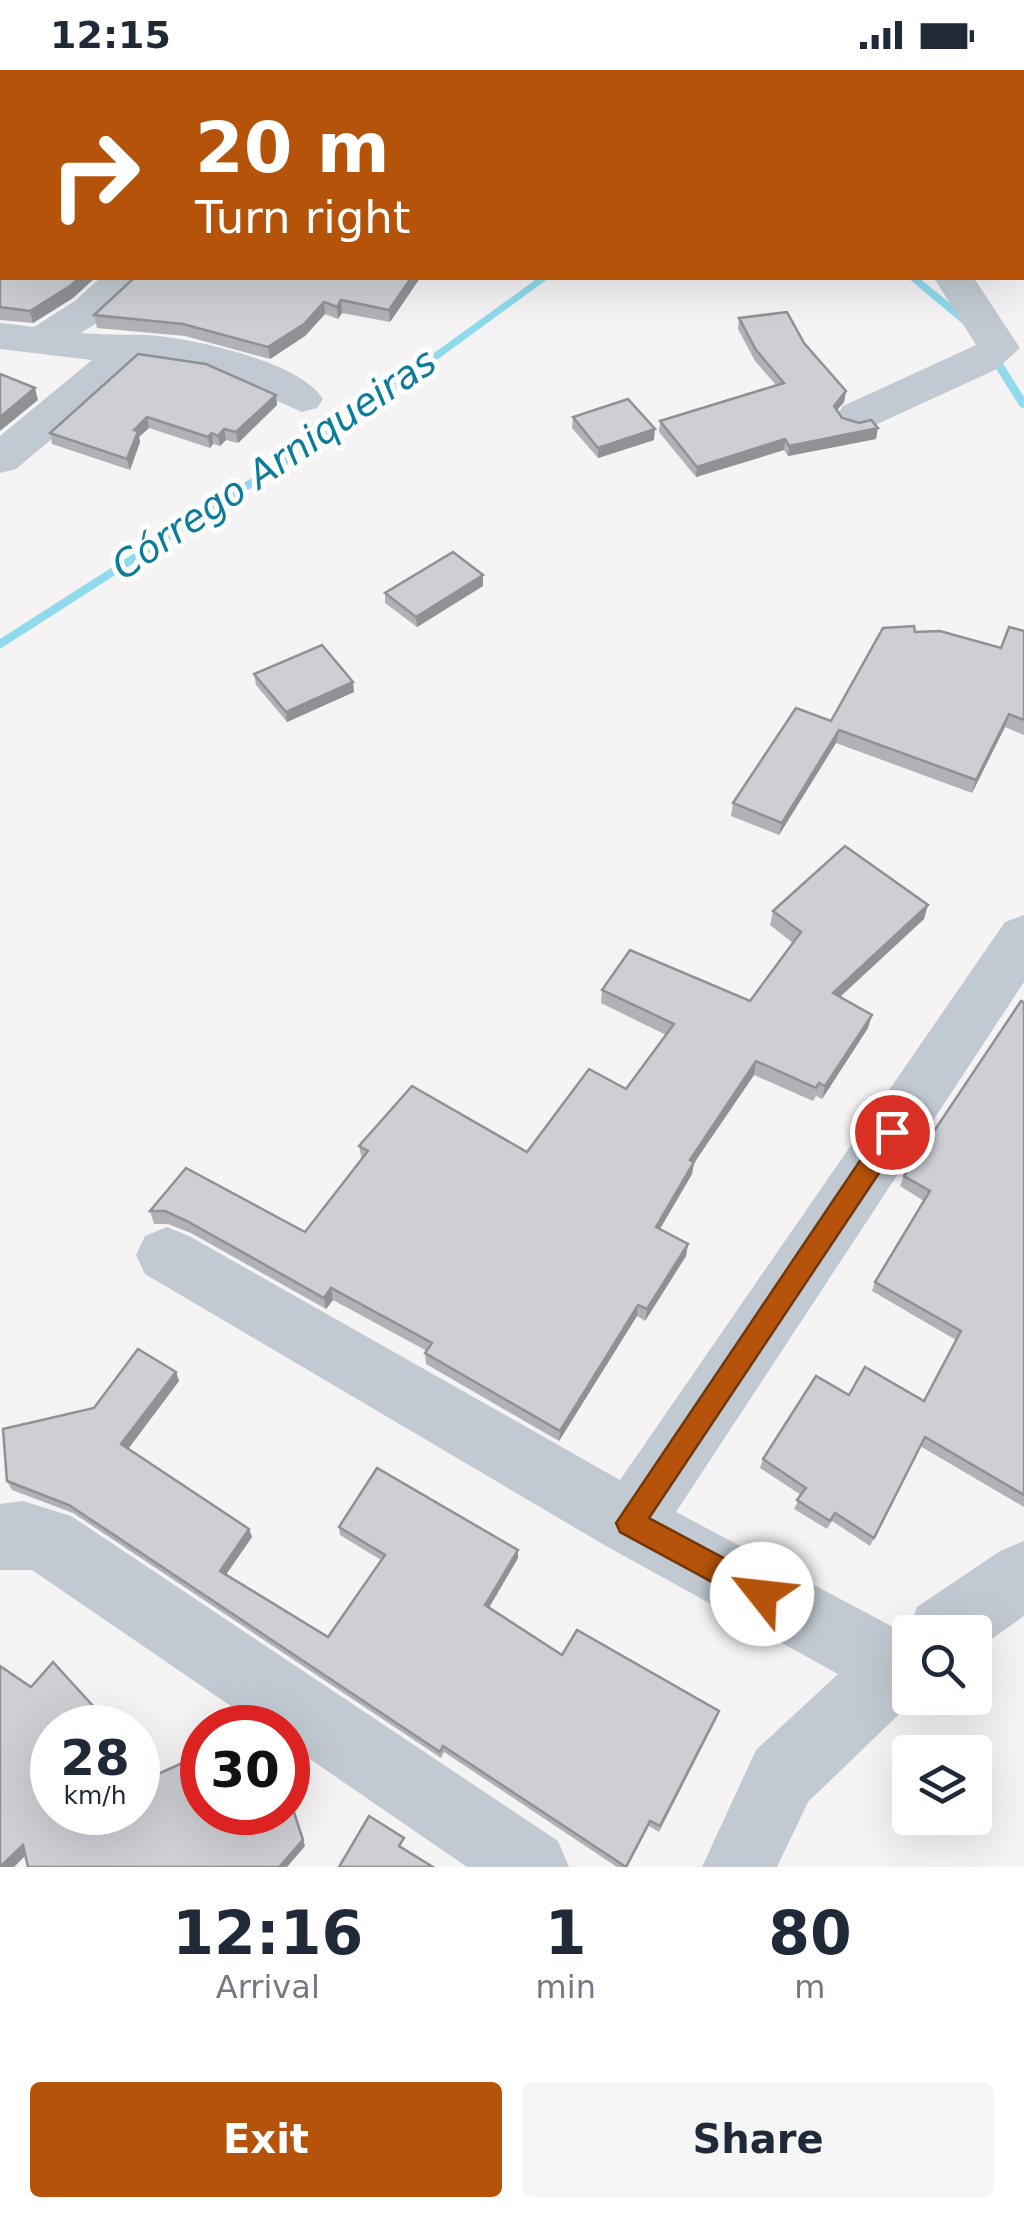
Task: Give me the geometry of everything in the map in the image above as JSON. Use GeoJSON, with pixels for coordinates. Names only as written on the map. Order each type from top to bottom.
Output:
{"type":"FeatureCollection","features":[{"type":"Feature","properties":{"kind":"street"},"geometry":{"type":"LineString","coordinates":[[20,339],[89,310],[121,280]]}},
{"type":"Feature","properties":{"kind":"street"},"geometry":{"type":"LineString","coordinates":[[858,416],[982,360],[998,348],[955,280]]}},
{"type":"Feature","properties":{"kind":"street"},"geometry":{"type":"LineString","coordinates":[[20,339],[164,349],[220,360],[302,399]]}},
{"type":"Feature","properties":{"kind":"street"},"geometry":{"type":"LineString","coordinates":[[0,459],[94,382],[127,349]]}},
{"type":"Feature","properties":{"kind":"street"},"geometry":{"type":"LineString","coordinates":[[630,1523],[1024,937]]}},
{"type":"Feature","properties":{"kind":"street"},"geometry":{"type":"LineString","coordinates":[[167,1255],[630,1523],[892,1641]]}},
{"type":"Feature","properties":{"kind":"street"},"geometry":{"type":"LineString","coordinates":[[0,1537],[23,1534],[47,1540],[532,1867]]}},
{"type":"Feature","properties":{"kind":"street"},"geometry":{"type":"LineString","coordinates":[[966,1615],[1024,1574]]}},
{"type":"Feature","properties":{"kind":"street"},"geometry":{"type":"LineString","coordinates":[[739,1867],[782,1776],[892,1673]]}},
{"type":"Feature","properties":{"kind":"building"},"geometry":{"type":"Polygon","coordinates":[[[0,280],[77,280],[30,311],[0,307],[0,280]]]}},
{"type":"Feature","properties":{"kind":"building"},"geometry":{"type":"Polygon","coordinates":[[[132,280],[410,280],[389,310],[341,300],[337,307],[324,302],[304,324],[268,347],[183,324],[94,315],[132,280]]]}},
{"type":"Feature","properties":{"kind":"building"},"geometry":{"type":"Polygon","coordinates":[[[787,312],[804,343],[846,391],[834,406],[842,418],[859,423],[871,420],[878,428],[789,446],[785,439],[697,467],[660,421],[784,383],[756,350],[739,318],[787,312]]]}},
{"type":"Feature","properties":{"kind":"building"},"geometry":{"type":"Polygon","coordinates":[[[138,354],[206,364],[276,395],[236,432],[224,429],[218,436],[212,433],[208,437],[147,417],[134,430],[138,431],[127,459],[50,433],[138,354]]]}},
{"type":"Feature","properties":{"kind":"building"},"geometry":{"type":"Polygon","coordinates":[[[0,374],[35,388],[0,417],[0,374]]]}},
{"type":"Feature","properties":{"kind":"building"},"geometry":{"type":"Polygon","coordinates":[[[628,399],[655,429],[598,448],[573,417],[628,399]]]}},
{"type":"Feature","properties":{"kind":"building"},"geometry":{"type":"Polygon","coordinates":[[[453,552],[483,575],[416,617],[385,593],[453,552]]]}},
{"type":"Feature","properties":{"kind":"building"},"geometry":{"type":"Polygon","coordinates":[[[914,626],[915,632],[940,631],[1001,648],[1009,627],[1024,631],[1024,720],[1009,714],[976,780],[839,730],[782,823],[733,803],[796,708],[831,721],[883,628],[914,626]]]}},
{"type":"Feature","properties":{"kind":"building"},"geometry":{"type":"Polygon","coordinates":[[[322,645],[353,682],[286,712],[254,674],[322,645]]]}},
{"type":"Feature","properties":{"kind":"building"},"geometry":{"type":"Polygon","coordinates":[[[845,846],[928,905],[833,993],[872,1015],[825,1086],[819,1083],[816,1088],[756,1061],[690,1160],[694,1162],[656,1227],[688,1244],[647,1309],[638,1305],[560,1431],[425,1353],[432,1343],[331,1288],[324,1298],[187,1221],[165,1211],[150,1211],[186,1168],[305,1232],[368,1151],[359,1146],[412,1086],[527,1152],[589,1069],[626,1089],[674,1024],[602,990],[630,950],[750,1001],[801,932],[773,911],[845,846]]]}},
{"type":"Feature","properties":{"kind":"building"},"geometry":{"type":"Polygon","coordinates":[[[1021,1001],[1024,1495],[925,1437],[874,1538],[835,1513],[830,1521],[797,1500],[806,1488],[763,1459],[816,1376],[849,1395],[865,1367],[924,1401],[961,1331],[875,1282],[930,1191],[904,1176],[1021,1001]]]}},
{"type":"Feature","properties":{"kind":"building"},"geometry":{"type":"Polygon","coordinates":[[[138,1349],[176,1372],[121,1444],[249,1529],[220,1571],[328,1637],[385,1555],[339,1527],[377,1468],[518,1550],[485,1605],[562,1655],[577,1630],[719,1711],[660,1826],[650,1821],[626,1867],[443,1746],[440,1752],[69,1505],[7,1481],[3,1429],[94,1408],[138,1349]]]}},
{"type":"Feature","properties":{"kind":"building"},"geometry":{"type":"Polygon","coordinates":[[[53,1662],[92,1705],[30,1705],[30,1835],[160,1835],[160,1773],[180,1764],[180,1835],[301,1835],[303,1840],[279,1867],[28,1867],[23,1845],[0,1867],[0,1666],[31,1687],[53,1662]]]}},
{"type":"Feature","properties":{"kind":"building"},"geometry":{"type":"Polygon","coordinates":[[[369,1816],[404,1838],[399,1846],[433,1867],[339,1867],[369,1816]]]}},
{"type":"Feature","properties":{"kind":"waterway","name":"Córrego Arniqueiras"},"geometry":{"type":"LineString","coordinates":[[0,645],[334,430],[541,280]]}},
{"type":"Feature","properties":{"kind":"waterway"},"geometry":{"type":"LineString","coordinates":[[915,280],[967,322]]}},
{"type":"Feature","properties":{"kind":"waterway"},"geometry":{"type":"LineString","coordinates":[[990,351],[1024,405]]}},
{"type":"Feature","properties":{"kind":"route"},"geometry":{"type":"LineString","coordinates":[[762,1594],[630,1523],[892,1132]]}}]}
